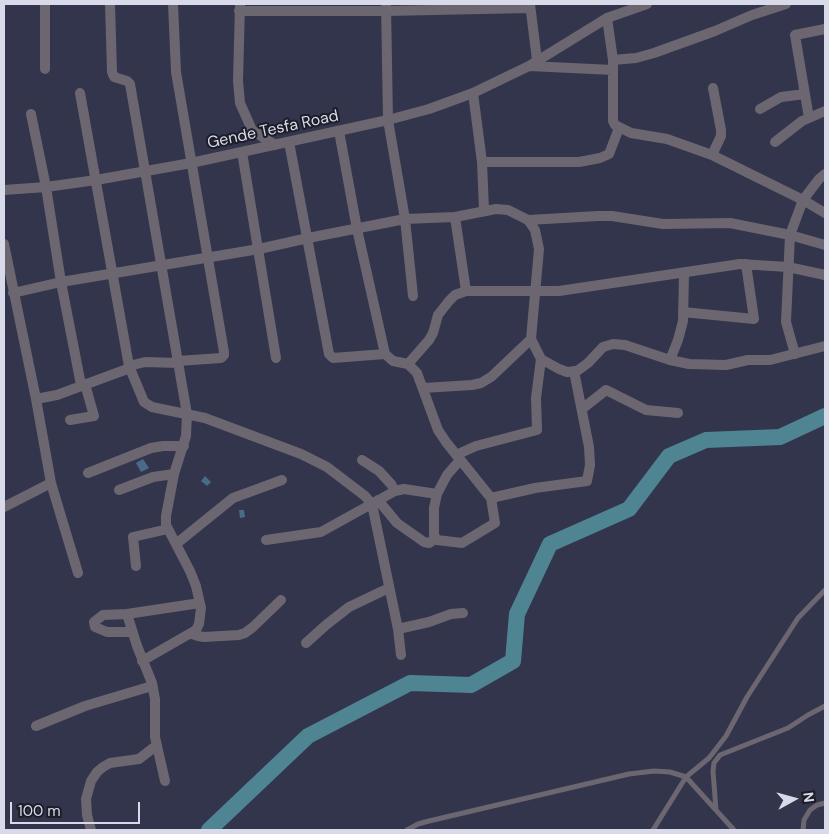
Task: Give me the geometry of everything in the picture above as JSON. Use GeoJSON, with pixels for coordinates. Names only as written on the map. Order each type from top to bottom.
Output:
{"type":"FeatureCollection","features":[{"type":"Feature","properties":{"kind":"street"},"geometry":{"type":"LineString","coordinates":[[45,4],[45,68]]}},
{"type":"Feature","properties":{"kind":"street"},"geometry":{"type":"LineString","coordinates":[[110,4],[112,72],[117,78],[130,84],[187,414],[187,431],[184,446],[174,474],[166,516],[168,530],[196,586],[200,603],[199,624],[196,630],[142,661]]}},
{"type":"Feature","properties":{"kind":"street"},"geometry":{"type":"LineString","coordinates":[[36,399],[58,395],[146,362],[178,362],[221,358],[224,355],[176,72],[173,4]]}},
{"type":"Feature","properties":{"kind":"street"},"geometry":{"type":"LineString","coordinates":[[275,145],[252,130],[240,103],[238,81],[240,7],[386,8],[530,6],[533,63],[613,65],[654,53],[715,31],[752,15],[786,4]]}},
{"type":"Feature","properties":{"kind":"street","name":"Gende Tesfa Road"},"geometry":{"type":"LineString","coordinates":[[4,190],[46,187],[96,180],[192,163],[388,120],[448,103],[473,93],[533,63],[607,18],[641,5]]}},
{"type":"Feature","properties":{"kind":"street"},"geometry":{"type":"LineString","coordinates":[[386,8],[388,120],[405,219],[413,296]]}},
{"type":"Feature","properties":{"kind":"street"},"geometry":{"type":"LineString","coordinates":[[607,18],[613,65],[614,121],[619,128],[631,133],[667,139],[712,155],[803,200],[825,214]]}},
{"type":"Feature","properties":{"kind":"street"},"geometry":{"type":"LineString","coordinates":[[809,118],[795,35],[825,29]]}},
{"type":"Feature","properties":{"kind":"street"},"geometry":{"type":"LineString","coordinates":[[712,155],[721,136],[713,88]]}},
{"type":"Feature","properties":{"kind":"street"},"geometry":{"type":"LineString","coordinates":[[80,93],[130,367],[141,395],[148,406],[215,421],[314,460],[375,502],[397,523],[424,542],[429,543],[435,539],[462,543],[492,524],[496,519],[491,498],[438,430],[417,373],[408,364],[393,361],[385,354],[357,229],[339,131]]}},
{"type":"Feature","properties":{"kind":"street"},"geometry":{"type":"LineString","coordinates":[[473,93],[482,162],[484,210]]}},
{"type":"Feature","properties":{"kind":"street"},"geometry":{"type":"LineString","coordinates":[[760,109],[781,96],[805,94]]}},
{"type":"Feature","properties":{"kind":"street"},"geometry":{"type":"LineString","coordinates":[[775,142],[809,118],[825,111]]}},
{"type":"Feature","properties":{"kind":"street"},"geometry":{"type":"LineString","coordinates":[[31,114],[46,187],[61,282],[83,385],[94,416],[70,420]]}},
{"type":"Feature","properties":{"kind":"street"},"geometry":{"type":"LineString","coordinates":[[482,162],[579,162],[600,158],[609,154],[619,128]]}},
{"type":"Feature","properties":{"kind":"street"},"geometry":{"type":"LineString","coordinates":[[288,142],[308,238],[326,343],[331,358],[385,354]]}},
{"type":"Feature","properties":{"kind":"street"},"geometry":{"type":"LineString","coordinates":[[242,152],[276,358]]}},
{"type":"Feature","properties":{"kind":"street"},"geometry":{"type":"LineString","coordinates":[[796,354],[786,322],[790,235],[803,200],[825,174]]}},
{"type":"Feature","properties":{"kind":"street"},"geometry":{"type":"LineString","coordinates":[[14,293],[61,282],[258,249],[405,219],[455,217],[496,209],[508,210],[528,220],[535,230],[538,249],[532,339],[541,359],[536,398],[537,430],[476,446],[458,457],[437,494],[434,508],[435,539]]}},
{"type":"Feature","properties":{"kind":"street"},"geometry":{"type":"LineString","coordinates":[[528,220],[612,216],[663,224],[730,222],[825,245]]}},
{"type":"Feature","properties":{"kind":"street"},"geometry":{"type":"LineString","coordinates":[[455,217],[466,291]]}},
{"type":"Feature","properties":{"kind":"street"},"geometry":{"type":"LineString","coordinates":[[4,244],[36,399],[50,484],[78,573]]}},
{"type":"Feature","properties":{"kind":"street"},"geometry":{"type":"LineString","coordinates":[[408,364],[429,340],[438,315],[449,301],[455,295],[466,291],[534,292],[568,290],[746,264],[788,267],[825,275]]}},
{"type":"Feature","properties":{"kind":"street"},"geometry":{"type":"LineString","coordinates":[[683,312],[754,319],[746,264]]}},
{"type":"Feature","properties":{"kind":"street"},"geometry":{"type":"LineString","coordinates":[[670,360],[683,321],[684,274]]}},
{"type":"Feature","properties":{"kind":"street"},"geometry":{"type":"LineString","coordinates":[[424,388],[482,383],[500,370],[532,339]]}},
{"type":"Feature","properties":{"kind":"street"},"geometry":{"type":"LineString","coordinates":[[541,359],[567,372],[577,371],[588,363],[602,347],[613,344],[625,345],[670,360],[689,364],[726,365],[748,360],[770,360],[825,346]]}},
{"type":"Feature","properties":{"kind":"street"},"geometry":{"type":"LineString","coordinates":[[491,498],[535,488],[587,481],[590,454],[574,371]]}},
{"type":"Feature","properties":{"kind":"street"},"geometry":{"type":"LineString","coordinates":[[582,409],[606,390],[646,410],[678,413]]}},
{"type":"Feature","properties":{"kind":"street"},"geometry":{"type":"LineString","coordinates":[[88,473],[151,448],[184,446]]}},
{"type":"Feature","properties":{"kind":"street"},"geometry":{"type":"LineString","coordinates":[[362,460],[379,471],[395,491]]}},
{"type":"Feature","properties":{"kind":"street"},"geometry":{"type":"LineString","coordinates":[[119,490],[153,477],[174,474]]}},
{"type":"Feature","properties":{"kind":"street"},"geometry":{"type":"LineString","coordinates":[[176,544],[233,498],[282,480]]}},
{"type":"Feature","properties":{"kind":"street"},"geometry":{"type":"LineString","coordinates":[[4,507],[50,484]]}},
{"type":"Feature","properties":{"kind":"street"},"geometry":{"type":"LineString","coordinates":[[266,540],[321,532],[395,491],[404,489],[437,494]]}},
{"type":"Feature","properties":{"kind":"street"},"geometry":{"type":"LineString","coordinates":[[375,502],[402,655]]}},
{"type":"Feature","properties":{"kind":"street"},"geometry":{"type":"LineString","coordinates":[[136,566],[133,537],[168,530]]}},
{"type":"Feature","properties":{"kind":"street"},"geometry":{"type":"LineString","coordinates":[[306,643],[349,607],[389,588]]}},
{"type":"Feature","properties":{"kind":"street"},"geometry":{"type":"LineString","coordinates":[[192,634],[204,637],[245,633],[281,600]]}},
{"type":"Feature","properties":{"kind":"street"},"geometry":{"type":"LineString","coordinates":[[132,632],[108,632],[95,627],[94,622],[103,614],[127,614],[200,603]]}},
{"type":"Feature","properties":{"kind":"street"},"geometry":{"type":"LineString","coordinates":[[398,629],[429,622],[451,614],[463,613]]}},
{"type":"Feature","properties":{"kind":"street"},"geometry":{"type":"LineString","coordinates":[[127,614],[155,699],[157,745],[165,781]]}},
{"type":"Feature","properties":{"kind":"street"},"geometry":{"type":"LineString","coordinates":[[36,726],[85,706],[152,686]]}},
{"type":"Feature","properties":{"kind":"street"},"geometry":{"type":"LineString","coordinates":[[92,830],[87,815],[86,799],[91,781],[97,772],[110,763],[135,760],[142,757],[157,745]]}},
{"type":"Feature","properties":{"kind":"lane"},"geometry":{"type":"LineString","coordinates":[[653,830],[686,776],[704,763],[726,736],[747,697],[798,618],[825,590]]}},
{"type":"Feature","properties":{"kind":"lane"},"geometry":{"type":"LineString","coordinates":[[716,811],[713,771],[714,763],[720,755],[788,728],[808,714],[825,706]]}},
{"type":"Feature","properties":{"kind":"lane"},"geometry":{"type":"LineString","coordinates":[[407,830],[429,821],[628,774],[662,771],[686,776],[734,830]]}},
{"type":"Feature","properties":{"kind":"lane"},"geometry":{"type":"LineString","coordinates":[[802,830],[804,820],[810,810],[817,805],[825,803]]}},
{"type":"Feature","properties":{"kind":"building"},"geometry":{"type":"Polygon","coordinates":[[[143,459],[149,468],[141,472],[136,463],[143,459]]]}},
{"type":"Feature","properties":{"kind":"building"},"geometry":{"type":"Polygon","coordinates":[[[205,476],[211,482],[207,486],[201,481],[205,476]]]}},
{"type":"Feature","properties":{"kind":"building"},"geometry":{"type":"Polygon","coordinates":[[[239,510],[244,510],[245,517],[240,518],[239,510]]]}},
{"type":"Feature","properties":{"kind":"waterway"},"geometry":{"type":"LineString","coordinates":[[209,830],[308,736],[410,683],[471,685],[513,661],[517,614],[550,544],[629,509],[669,456],[706,440],[780,437],[825,416]]}}]}
